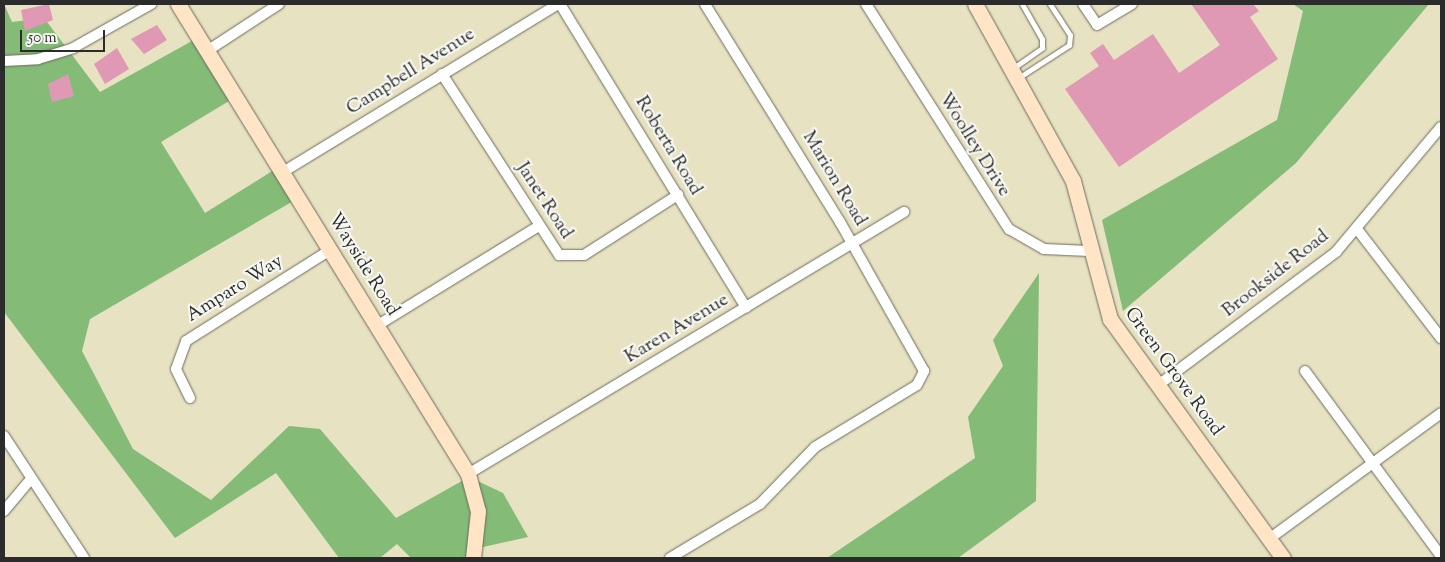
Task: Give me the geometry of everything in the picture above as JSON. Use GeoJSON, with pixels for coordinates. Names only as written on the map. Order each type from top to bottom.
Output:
{"type":"FeatureCollection","features":[{"type":"Feature","properties":{"kind":"street"},"geometry":{"type":"LineString","coordinates":[[4,61],[38,60],[73,48],[151,4]]}},
{"type":"Feature","properties":{"kind":"street","name":"Wayside Road"},"geometry":{"type":"LineString","coordinates":[[178,4],[378,325],[468,474],[478,511],[473,558]]}},
{"type":"Feature","properties":{"kind":"street"},"geometry":{"type":"LineString","coordinates":[[207,51],[279,4]]}},
{"type":"Feature","properties":{"kind":"street","name":"Campbell Avenue"},"geometry":{"type":"LineString","coordinates":[[283,172],[559,4]]}},
{"type":"Feature","properties":{"kind":"street","name":"Roberta Road"},"geometry":{"type":"LineString","coordinates":[[559,4],[746,307]]}},
{"type":"Feature","properties":{"kind":"street","name":"Marion Road"},"geometry":{"type":"LineString","coordinates":[[670,558],[760,504],[815,447],[908,391],[923,376],[918,353],[705,4]]}},
{"type":"Feature","properties":{"kind":"street","name":"Woolley Drive"},"geometry":{"type":"LineString","coordinates":[[866,4],[1009,229],[1044,249],[1090,251]]}},
{"type":"Feature","properties":{"kind":"street","name":"Green Grove Road"},"geometry":{"type":"LineString","coordinates":[[975,4],[1074,181],[1090,251],[1110,318],[1157,386],[1283,558]]}},
{"type":"Feature","properties":{"kind":"street"},"geometry":{"type":"LineString","coordinates":[[1083,4],[1097,25],[1132,4]]}},
{"type":"Feature","properties":{"kind":"street","name":"Janet Road"},"geometry":{"type":"LineString","coordinates":[[442,74],[553,250],[574,258],[678,195]]}},
{"type":"Feature","properties":{"kind":"street","name":"Brookside Road"},"geometry":{"type":"LineString","coordinates":[[1157,386],[1321,264],[1357,229],[1441,127]]}},
{"type":"Feature","properties":{"kind":"street","name":"Karen Avenue"},"geometry":{"type":"LineString","coordinates":[[468,474],[904,212]]}},
{"type":"Feature","properties":{"kind":"street"},"geometry":{"type":"LineString","coordinates":[[378,325],[537,227]]}},
{"type":"Feature","properties":{"kind":"street"},"geometry":{"type":"LineString","coordinates":[[1357,229],[1440,334]]}},
{"type":"Feature","properties":{"kind":"street","name":"Amparo Way"},"geometry":{"type":"LineString","coordinates":[[190,398],[176,369],[186,341],[330,250]]}},
{"type":"Feature","properties":{"kind":"street"},"geometry":{"type":"LineString","coordinates":[[1305,371],[1441,556]]}},
{"type":"Feature","properties":{"kind":"street"},"geometry":{"type":"LineString","coordinates":[[1269,539],[1441,413]]}},
{"type":"Feature","properties":{"kind":"street"},"geometry":{"type":"LineString","coordinates":[[4,436],[30,480],[84,558]]}},
{"type":"Feature","properties":{"kind":"street"},"geometry":{"type":"LineString","coordinates":[[4,511],[30,480]]}},
{"type":"Feature","properties":{"kind":"lane"},"geometry":{"type":"LineString","coordinates":[[1015,74],[1042,48],[1042,39],[1022,4]]}},
{"type":"Feature","properties":{"kind":"lane"},"geometry":{"type":"LineString","coordinates":[[1015,74],[1069,45],[1070,35],[1050,4]]}},
{"type":"Feature","properties":{"kind":"green space"},"geometry":{"type":"Polygon","coordinates":[[[4,4],[12,22],[44,18],[100,92],[201,36],[239,95],[161,142],[205,213],[282,165],[302,196],[90,319],[82,351],[133,449],[211,500],[289,426],[320,429],[396,518],[469,477],[503,493],[528,537],[474,549],[471,558],[411,558],[397,544],[380,558],[339,558],[276,473],[175,538],[4,312],[4,4]]]}},
{"type":"Feature","properties":{"kind":"green space"},"geometry":{"type":"Polygon","coordinates":[[[1293,4],[1429,4],[1296,163],[1123,311],[1102,220],[1277,120],[1303,11],[1293,4]]]}},
{"type":"Feature","properties":{"kind":"green space"},"geometry":{"type":"Polygon","coordinates":[[[1039,273],[1036,501],[958,558],[827,558],[975,458],[968,417],[1003,366],[993,340],[1039,273]]]}},
{"type":"Feature","properties":{"kind":"building"},"geometry":{"type":"Polygon","coordinates":[[[49,4],[53,20],[25,31],[21,10],[49,4]]]}},
{"type":"Feature","properties":{"kind":"building"},"geometry":{"type":"Polygon","coordinates":[[[1191,4],[1253,4],[1259,11],[1250,17],[1278,59],[1119,167],[1065,89],[1099,66],[1090,53],[1103,44],[1114,60],[1153,34],[1179,73],[1220,45],[1191,4]]]}},
{"type":"Feature","properties":{"kind":"building"},"geometry":{"type":"Polygon","coordinates":[[[157,25],[167,40],[144,54],[131,39],[157,25]]]}},
{"type":"Feature","properties":{"kind":"building"},"geometry":{"type":"Polygon","coordinates":[[[117,48],[129,69],[105,84],[94,64],[117,48]]]}},
{"type":"Feature","properties":{"kind":"building"},"geometry":{"type":"Polygon","coordinates":[[[68,74],[74,96],[52,102],[48,84],[68,74]]]}}]}
